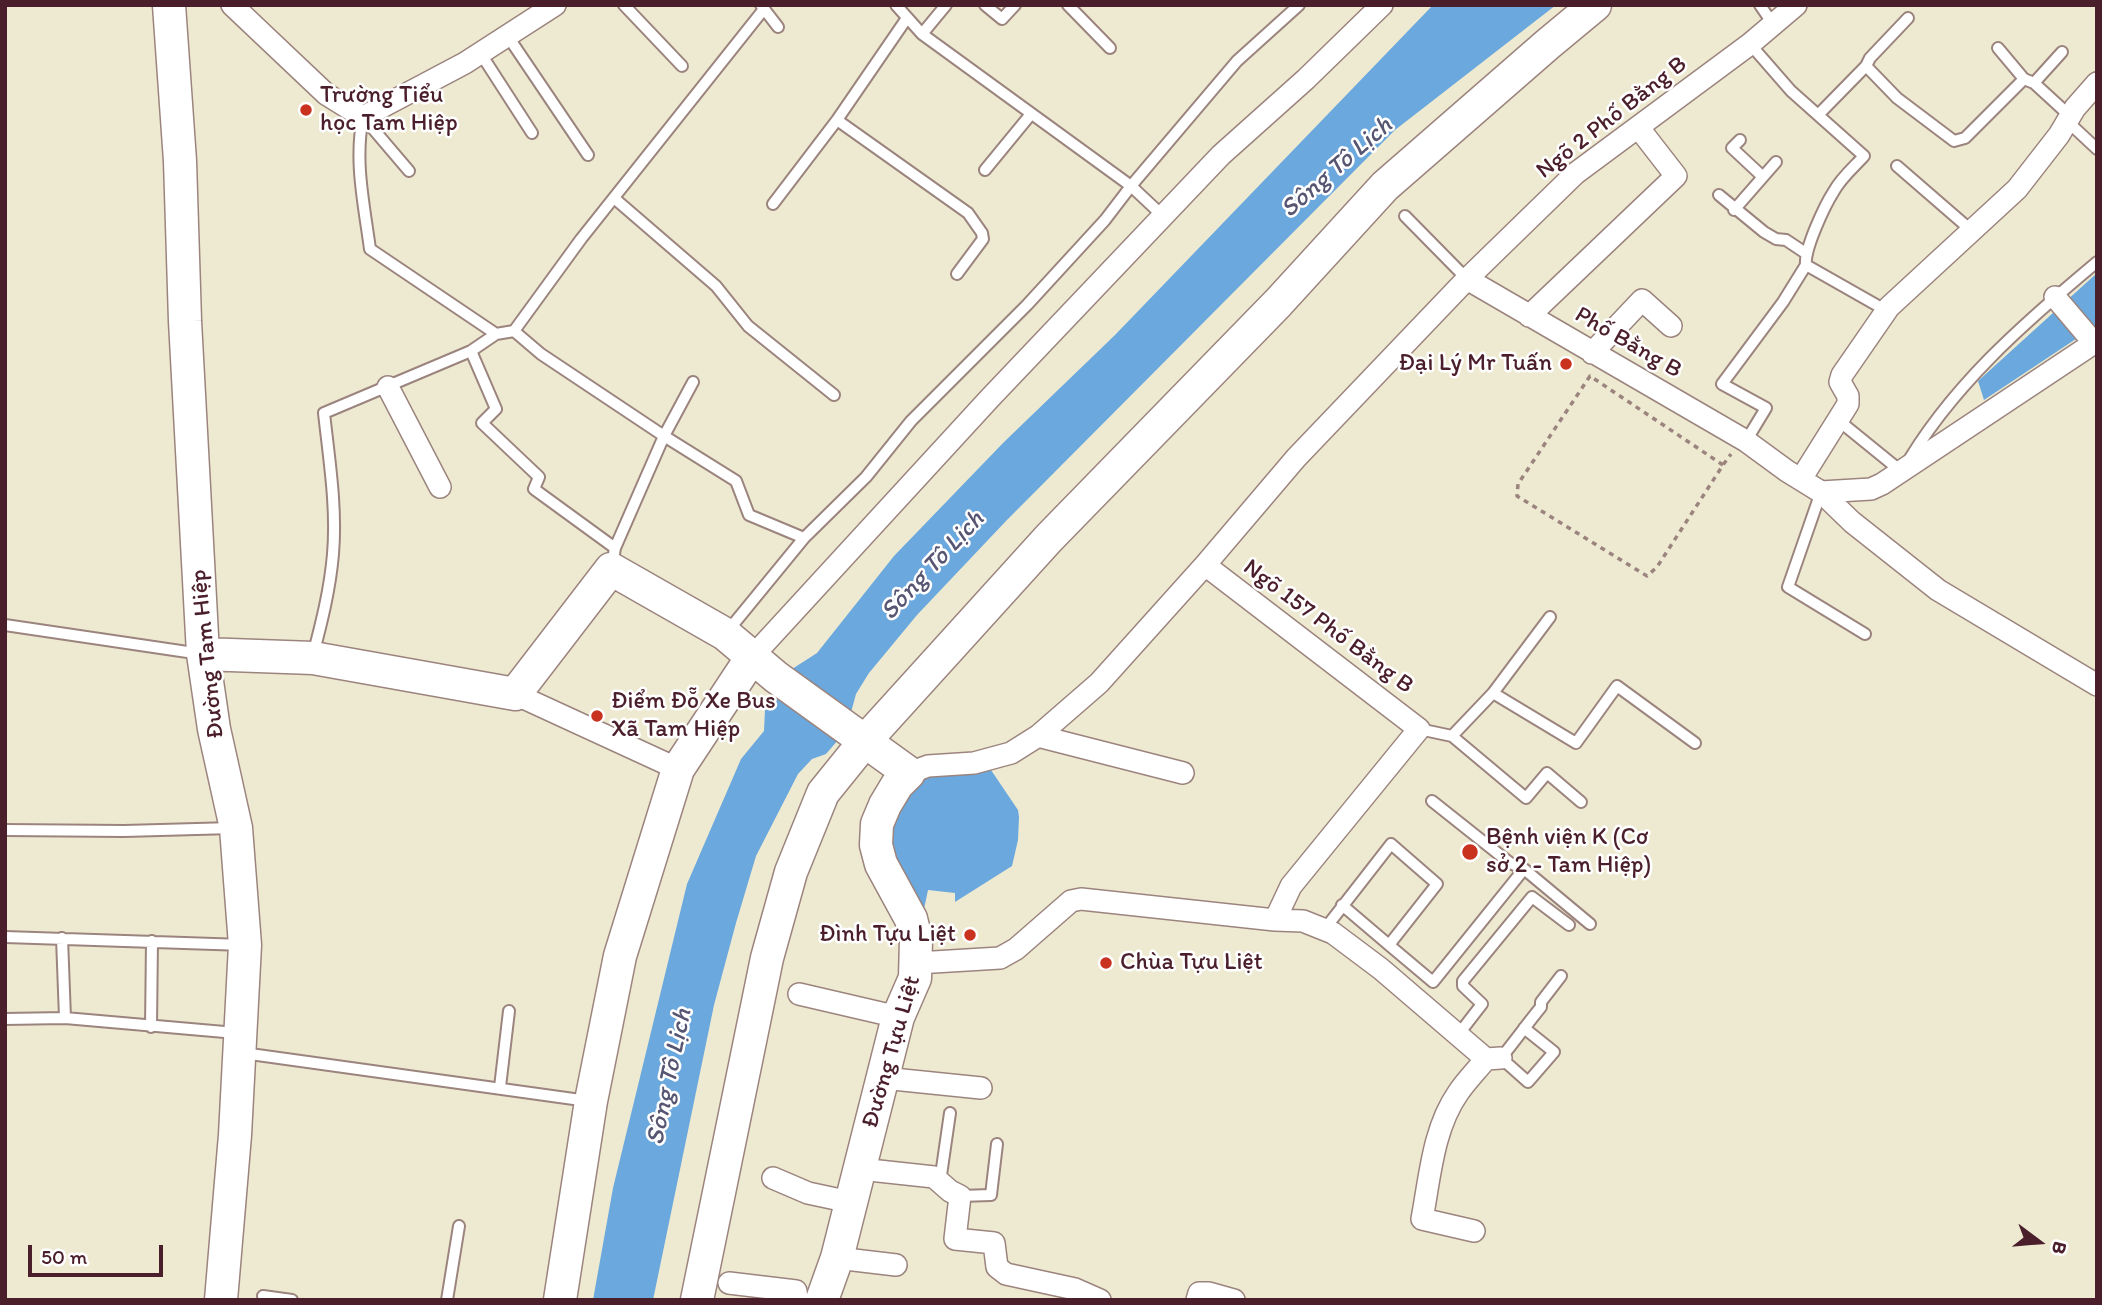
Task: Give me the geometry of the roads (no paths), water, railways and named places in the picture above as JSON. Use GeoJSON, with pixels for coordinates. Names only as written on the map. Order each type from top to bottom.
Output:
{"type":"FeatureCollection","features":[{"type":"Feature","properties":{"kind":"street"},"geometry":{"type":"LineString","coordinates":[[232,5],[326,94],[363,117],[481,54],[555,5]]}},
{"type":"Feature","properties":{"kind":"street"},"geometry":{"type":"LineString","coordinates":[[560,1300],[592,1101],[620,956],[678,769],[990,398],[1221,155],[1306,79],[1382,5]]}},
{"type":"Feature","properties":{"kind":"street"},"geometry":{"type":"LineString","coordinates":[[697,1300],[767,958],[791,872],[823,793],[856,734],[1278,303],[1385,186],[1595,5]]}},
{"type":"Feature","properties":{"kind":"street","name":"Ngõ 2 Phố Bằng B"},"geometry":{"type":"LineString","coordinates":[[1467,279],[1576,173],[1750,44],[1796,5]]}},
{"type":"Feature","properties":{"kind":"street","name":"Đường Tam Hiệp"},"geometry":{"type":"LineString","coordinates":[[172,9],[203,654],[214,729],[236,828],[245,945],[225,1282],[221,1300]]}},
{"type":"Feature","properties":{"kind":"street"},"geometry":{"type":"LineString","coordinates":[[1801,479],[1848,404],[1848,396],[1840,382],[1842,375],[1887,311],[2017,189],[2097,83]]}},
{"type":"Feature","properties":{"kind":"street"},"geometry":{"type":"LineString","coordinates":[[1530,316],[1676,176],[1638,127]]}},
{"type":"Feature","properties":{"kind":"street"},"geometry":{"type":"LineString","coordinates":[[515,694],[613,558],[725,634],[764,667],[909,773],[928,766],[974,763],[1011,753],[1038,736],[1099,683],[1296,458],[1467,279]]}},
{"type":"Feature","properties":{"kind":"street","name":"Phố Bằng B"},"geometry":{"type":"LineString","coordinates":[[1467,279],[1743,440],[1821,492],[1852,522],[1938,590],[2097,685]]}},
{"type":"Feature","properties":{"kind":"street"},"geometry":{"type":"LineString","coordinates":[[1821,492],[1871,489],[1902,472],[2090,339],[2056,299]]}},
{"type":"Feature","properties":{"kind":"street"},"geometry":{"type":"LineString","coordinates":[[1592,353],[1642,300],[1671,326]]}},
{"type":"Feature","properties":{"kind":"street"},"geometry":{"type":"LineString","coordinates":[[388,387],[440,487]]}},
{"type":"Feature","properties":{"kind":"street","name":"Ngõ 157 Phố Bằng B"},"geometry":{"type":"LineString","coordinates":[[1205,565],[1419,730]]}},
{"type":"Feature","properties":{"kind":"street"},"geometry":{"type":"LineString","coordinates":[[203,654],[313,658],[515,694],[678,769]]}},
{"type":"Feature","properties":{"kind":"street"},"geometry":{"type":"LineString","coordinates":[[1275,920],[1291,886],[1419,730]]}},
{"type":"Feature","properties":{"kind":"street"},"geometry":{"type":"LineString","coordinates":[[1038,736],[1184,773]]}},
{"type":"Feature","properties":{"kind":"street","name":"Đường Tựu Liệt"},"geometry":{"type":"LineString","coordinates":[[822,1300],[837,1258],[898,1017],[915,978],[916,939],[911,919],[881,864],[876,845],[877,824],[885,804],[897,785],[909,773]]}},
{"type":"Feature","properties":{"kind":"street"},"geometry":{"type":"LineString","coordinates":[[916,963],[1000,958],[1016,949],[1071,901],[1081,899],[1303,921],[1333,933],[1381,969],[1458,1035],[1493,1058],[1457,1094],[1445,1116],[1422,1219],[1475,1231]]}},
{"type":"Feature","properties":{"kind":"street"},"geometry":{"type":"LineString","coordinates":[[799,994],[898,1017]]}},
{"type":"Feature","properties":{"kind":"street"},"geometry":{"type":"LineString","coordinates":[[883,1078],[981,1088]]}},
{"type":"Feature","properties":{"kind":"street"},"geometry":{"type":"LineString","coordinates":[[860,1169],[934,1177],[960,1196],[955,1239],[994,1243],[996,1267],[1006,1274],[1075,1289],[1100,1300]]}},
{"type":"Feature","properties":{"kind":"street"},"geometry":{"type":"LineString","coordinates":[[773,1178],[808,1193],[850,1202]]}},
{"type":"Feature","properties":{"kind":"street"},"geometry":{"type":"LineString","coordinates":[[837,1258],[896,1265]]}},
{"type":"Feature","properties":{"kind":"street"},"geometry":{"type":"LineString","coordinates":[[729,1283],[796,1291],[797,1300]]}},
{"type":"Feature","properties":{"kind":"street"},"geometry":{"type":"LineString","coordinates":[[1197,1300],[1199,1293],[1234,1300]]}},
{"type":"Feature","properties":{"kind":"lane"},"geometry":{"type":"LineString","coordinates":[[624,5],[682,66]]}},
{"type":"Feature","properties":{"kind":"lane"},"geometry":{"type":"LineString","coordinates":[[897,5],[922,34],[1131,186],[1164,217]]}},
{"type":"Feature","properties":{"kind":"lane"},"geometry":{"type":"LineString","coordinates":[[922,34],[946,5]]}},
{"type":"Feature","properties":{"kind":"lane"},"geometry":{"type":"LineString","coordinates":[[985,5],[1002,19],[1014,5]]}},
{"type":"Feature","properties":{"kind":"lane"},"geometry":{"type":"LineString","coordinates":[[1068,5],[1110,48]]}},
{"type":"Feature","properties":{"kind":"lane"},"geometry":{"type":"LineString","coordinates":[[725,634],[804,538],[866,477],[911,421],[1027,305],[1105,220],[1237,61],[1299,5]]}},
{"type":"Feature","properties":{"kind":"lane"},"geometry":{"type":"LineString","coordinates":[[1760,5],[1773,23]]}},
{"type":"Feature","properties":{"kind":"lane"},"geometry":{"type":"LineString","coordinates":[[313,658],[328,597],[333,552],[333,505],[324,413],[471,351],[496,334],[514,331],[763,7],[778,27]]}},
{"type":"Feature","properties":{"kind":"lane"},"geometry":{"type":"LineString","coordinates":[[773,204],[837,120],[907,18]]}},
{"type":"Feature","properties":{"kind":"lane"},"geometry":{"type":"LineString","coordinates":[[1819,114],[1908,18]]}},
{"type":"Feature","properties":{"kind":"lane"},"geometry":{"type":"LineString","coordinates":[[507,35],[588,155]]}},
{"type":"Feature","properties":{"kind":"lane"},"geometry":{"type":"LineString","coordinates":[[1743,440],[1766,408],[1722,384],[1790,291],[1807,259],[1814,232],[1835,189],[1864,156],[1791,91],[1750,44]]}},
{"type":"Feature","properties":{"kind":"lane"},"geometry":{"type":"LineString","coordinates":[[1998,48],[2097,149]]}},
{"type":"Feature","properties":{"kind":"lane"},"geometry":{"type":"LineString","coordinates":[[1866,66],[1897,98],[1954,141],[1965,138],[2062,52]]}},
{"type":"Feature","properties":{"kind":"lane"},"geometry":{"type":"LineString","coordinates":[[481,54],[532,133]]}},
{"type":"Feature","properties":{"kind":"lane"},"geometry":{"type":"LineString","coordinates":[[985,170],[1031,114]]}},
{"type":"Feature","properties":{"kind":"lane"},"geometry":{"type":"LineString","coordinates":[[363,117],[409,171]]}},
{"type":"Feature","properties":{"kind":"lane"},"geometry":{"type":"LineString","coordinates":[[363,117],[358,142],[359,175],[370,249],[496,334]]}},
{"type":"Feature","properties":{"kind":"lane"},"geometry":{"type":"LineString","coordinates":[[837,120],[968,213],[982,233],[983,239],[957,274]]}},
{"type":"Feature","properties":{"kind":"lane"},"geometry":{"type":"LineString","coordinates":[[1740,140],[1732,148],[1762,176]]}},
{"type":"Feature","properties":{"kind":"lane"},"geometry":{"type":"LineString","coordinates":[[1734,209],[1776,162]]}},
{"type":"Feature","properties":{"kind":"lane"},"geometry":{"type":"LineString","coordinates":[[1897,166],[1972,231]]}},
{"type":"Feature","properties":{"kind":"lane"},"geometry":{"type":"LineString","coordinates":[[1719,195],[1774,237],[1786,240],[1807,259],[1887,311]]}},
{"type":"Feature","properties":{"kind":"lane"},"geometry":{"type":"LineString","coordinates":[[614,198],[716,286],[748,326],[834,395]]}},
{"type":"Feature","properties":{"kind":"lane"},"geometry":{"type":"LineString","coordinates":[[1405,216],[1467,279]]}},
{"type":"Feature","properties":{"kind":"lane"},"geometry":{"type":"LineString","coordinates":[[1838,420],[1902,472],[1919,442],[1969,380],[2097,262]]}},
{"type":"Feature","properties":{"kind":"lane"},"geometry":{"type":"LineString","coordinates":[[514,331],[541,354],[736,481],[749,515],[804,538]]}},
{"type":"Feature","properties":{"kind":"lane"},"geometry":{"type":"LineString","coordinates":[[471,351],[496,409],[482,423],[538,477],[534,489],[613,558],[664,436],[694,382]]}},
{"type":"Feature","properties":{"kind":"lane"},"geometry":{"type":"LineString","coordinates":[[1821,492],[1788,587],[1865,634]]}},
{"type":"Feature","properties":{"kind":"lane"},"geometry":{"type":"LineString","coordinates":[[1452,736],[1493,693],[1550,617]]}},
{"type":"Feature","properties":{"kind":"lane"},"geometry":{"type":"LineString","coordinates":[[5,625],[203,654]]}},
{"type":"Feature","properties":{"kind":"lane"},"geometry":{"type":"LineString","coordinates":[[1493,693],[1576,743],[1618,686],[1695,743]]}},
{"type":"Feature","properties":{"kind":"lane"},"geometry":{"type":"LineString","coordinates":[[1419,730],[1452,736],[1526,798],[1547,773],[1581,802]]}},
{"type":"Feature","properties":{"kind":"lane"},"geometry":{"type":"LineString","coordinates":[[1432,801],[1510,863],[1524,869],[1590,924]]}},
{"type":"Feature","properties":{"kind":"lane"},"geometry":{"type":"LineString","coordinates":[[5,831],[236,828]]}},
{"type":"Feature","properties":{"kind":"lane"},"geometry":{"type":"LineString","coordinates":[[1324,930],[1391,844],[1437,884],[1389,945]]}},
{"type":"Feature","properties":{"kind":"lane"},"geometry":{"type":"LineString","coordinates":[[1342,905],[1433,982],[1524,869]]}},
{"type":"Feature","properties":{"kind":"lane"},"geometry":{"type":"LineString","coordinates":[[1458,1035],[1482,1004],[1463,986],[1463,981],[1532,897],[1569,925]]}},
{"type":"Feature","properties":{"kind":"lane"},"geometry":{"type":"LineString","coordinates":[[5,937],[245,945]]}},
{"type":"Feature","properties":{"kind":"lane"},"geometry":{"type":"LineString","coordinates":[[62,938],[65,1018]]}},
{"type":"Feature","properties":{"kind":"lane"},"geometry":{"type":"LineString","coordinates":[[151,1027],[152,941]]}},
{"type":"Feature","properties":{"kind":"lane"},"geometry":{"type":"LineString","coordinates":[[1524,1028],[1554,1052],[1526,1086],[1493,1058],[1524,1028],[1561,976]]}},
{"type":"Feature","properties":{"kind":"lane"},"geometry":{"type":"LineString","coordinates":[[500,1087],[509,1011]]}},
{"type":"Feature","properties":{"kind":"lane"},"geometry":{"type":"LineString","coordinates":[[5,1019],[65,1018],[151,1027],[592,1101]]}},
{"type":"Feature","properties":{"kind":"lane"},"geometry":{"type":"LineString","coordinates":[[940,1182],[950,1113]]}},
{"type":"Feature","properties":{"kind":"lane"},"geometry":{"type":"LineString","coordinates":[[960,1196],[991,1195],[997,1144]]}},
{"type":"Feature","properties":{"kind":"lane"},"geometry":{"type":"LineString","coordinates":[[447,1300],[459,1226]]}},
{"type":"Feature","properties":{"kind":"lane"},"geometry":{"type":"LineString","coordinates":[[263,1296],[292,1300]]}},
{"type":"Feature","properties":{"kind":"water","name":"Sông Tô Lịch"},"geometry":{"type":"Polygon","coordinates":[[[1433,5],[1556,5],[1395,130],[1006,521],[917,615],[869,673],[856,694],[850,716],[838,740],[826,754],[812,759],[798,774],[756,856],[714,1005],[653,1300],[593,1300],[613,1188],[687,884],[741,759],[764,731],[765,709],[774,692],[789,671],[817,653],[894,556],[1004,442],[1115,335],[1433,5]]]}},
{"type":"Feature","properties":{"kind":"water"},"geometry":{"type":"Polygon","coordinates":[[[2097,273],[2097,325],[1984,400],[1978,381],[2097,273]]]}},
{"type":"Feature","properties":{"kind":"water"},"geometry":{"type":"Polygon","coordinates":[[[991,770],[1018,810],[1018,840],[1012,866],[955,902],[955,893],[928,890],[924,909],[905,891],[880,824],[913,778],[991,770]]]}},
{"type":"Feature","properties":{"kind":"place","name":"Trường Tiểu học Tam Hiệp"},"geometry":{"type":"Point","coordinates":[306,110]}},
{"type":"Feature","properties":{"kind":"place","name":"Đại Lý Mr Tuấn"},"geometry":{"type":"Point","coordinates":[1566,364]}},
{"type":"Feature","properties":{"kind":"place","name":"Điểm Đỗ Xe Bus Xã Tam Hiệp"},"geometry":{"type":"Point","coordinates":[597,716]}},
{"type":"Feature","properties":{"kind":"place","name":"Bệnh viện K (Cơ sở 2 - Tam Hiệp)"},"geometry":{"type":"Point","coordinates":[1470,852]}},
{"type":"Feature","properties":{"kind":"place","name":"Đình Tựu Liệt"},"geometry":{"type":"Point","coordinates":[970,935]}},
{"type":"Feature","properties":{"kind":"place","name":"Chùa Tựu Liệt"},"geometry":{"type":"Point","coordinates":[1106,963]}}]}
